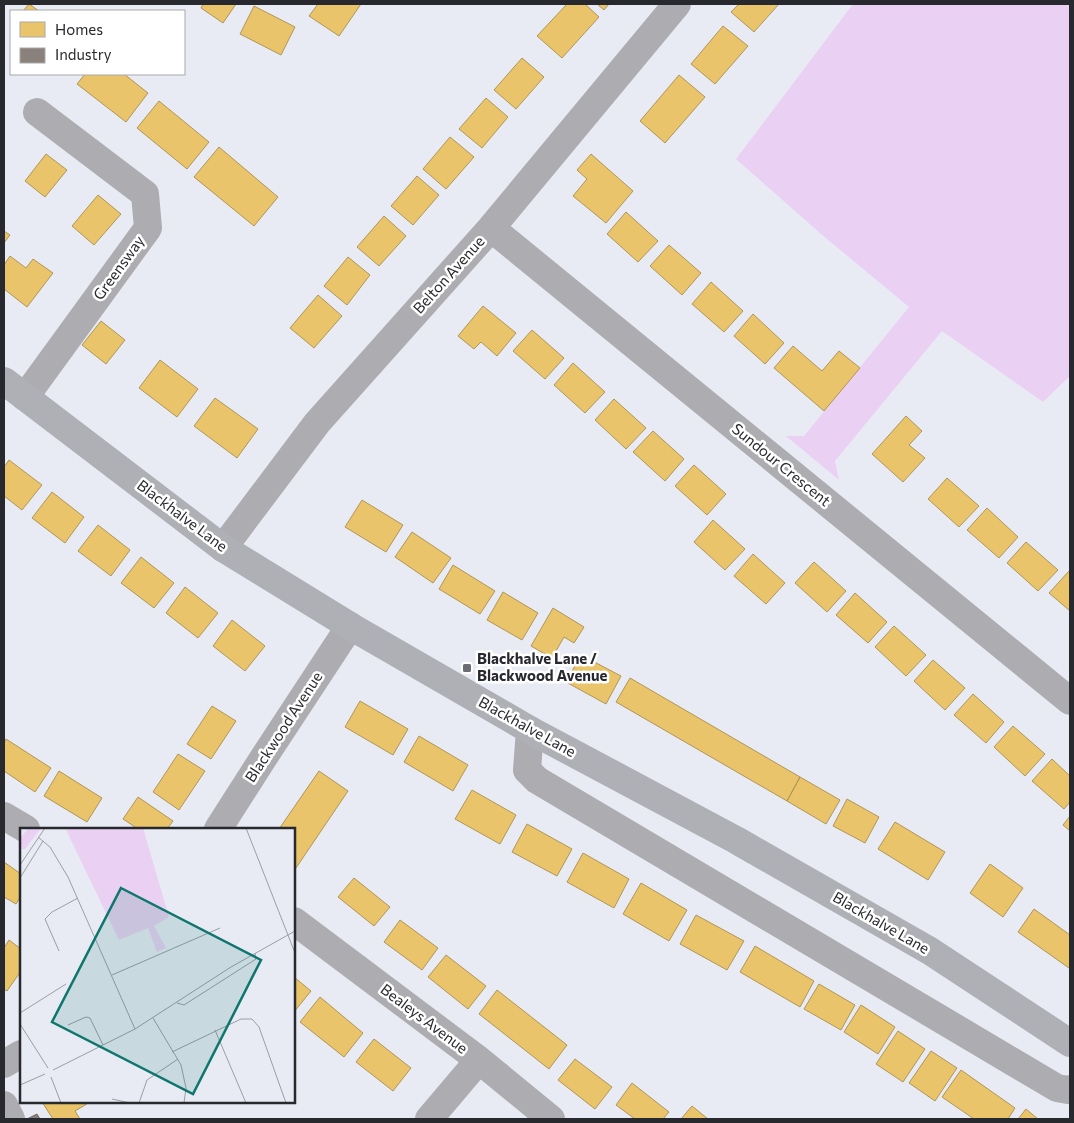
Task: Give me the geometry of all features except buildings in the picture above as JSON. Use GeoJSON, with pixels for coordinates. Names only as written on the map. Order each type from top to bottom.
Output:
{"type":"FeatureCollection","features":[{"type":"Feature","properties":{"kind":"main road","name":"Blackhalve Lane"},"geometry":{"type":"LineString","coordinates":[[4,381],[224,548],[350,626],[530,730],[736,840],[930,951],[1070,1043]]}},
{"type":"Feature","properties":{"kind":"street","name":"Belton Avenue"},"geometry":{"type":"LineString","coordinates":[[224,548],[317,423],[491,228],[677,4]]}},
{"type":"Feature","properties":{"kind":"street","name":"Greensway"},"geometry":{"type":"LineString","coordinates":[[25,397],[148,228],[145,194],[37,112]]}},
{"type":"Feature","properties":{"kind":"street","name":"Sundour Crescent"},"geometry":{"type":"LineString","coordinates":[[491,228],[1070,701]]}},
{"type":"Feature","properties":{"kind":"street","name":"Blackwood Avenue"},"geometry":{"type":"LineString","coordinates":[[219,828],[350,626]]}},
{"type":"Feature","properties":{"kind":"street"},"geometry":{"type":"LineString","coordinates":[[530,730],[527,770],[536,780],[1057,1088],[1070,1089]]}},
{"type":"Feature","properties":{"kind":"street"},"geometry":{"type":"LineString","coordinates":[[4,816],[24,828]]}},
{"type":"Feature","properties":{"kind":"street","name":"Bealeys Avenue"},"geometry":{"type":"LineString","coordinates":[[295,922],[479,1060],[551,1119]]}},
{"type":"Feature","properties":{"kind":"street"},"geometry":{"type":"LineString","coordinates":[[4,1064],[20,1055]]}},
{"type":"Feature","properties":{"kind":"street"},"geometry":{"type":"LineString","coordinates":[[429,1119],[479,1060]]}},
{"type":"Feature","properties":{"kind":"street"},"geometry":{"type":"LineString","coordinates":[[4,1104],[11,1119]]}},
{"type":"Feature","properties":{"kind":"shaded area"},"geometry":{"type":"Polygon","coordinates":[[[853,4],[1070,4],[1070,376],[1043,402],[942,331],[835,461],[839,480],[786,436],[804,436],[909,307],[821,234],[736,159],[853,4]]]}},
{"type":"Feature","properties":{"kind":"place","name":"Blackhalve Lane / Blackwood Avenue"},"geometry":{"type":"Point","coordinates":[467,668]}}]}
